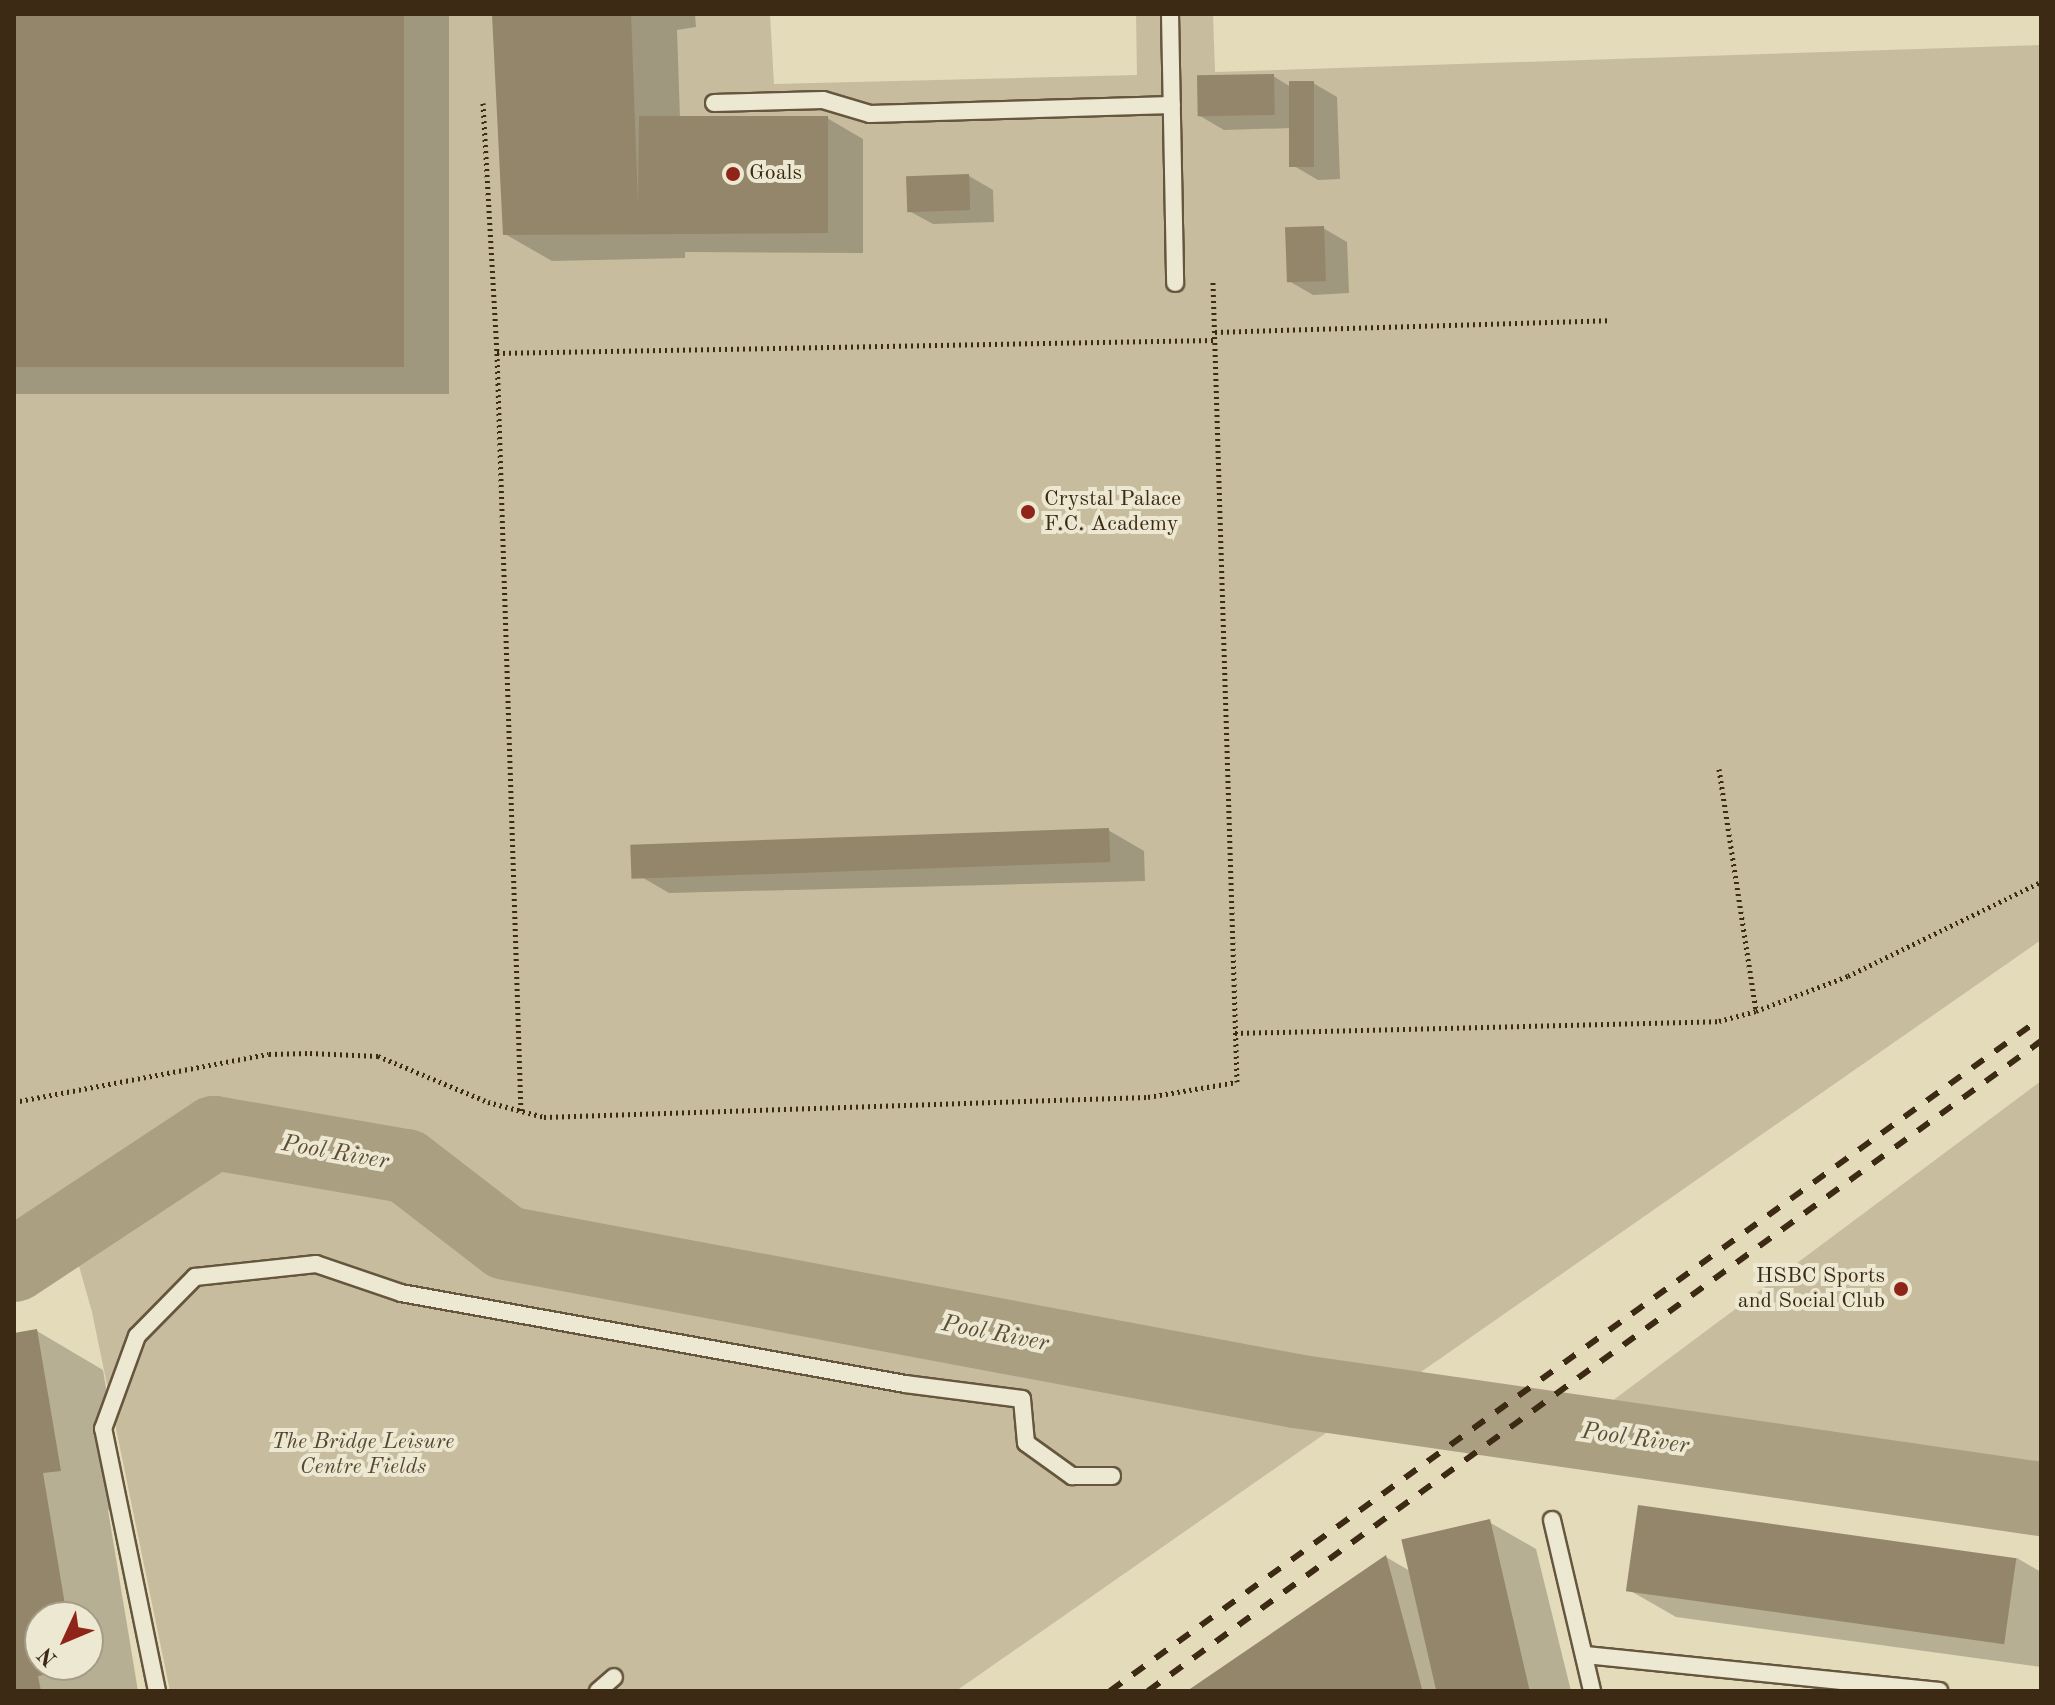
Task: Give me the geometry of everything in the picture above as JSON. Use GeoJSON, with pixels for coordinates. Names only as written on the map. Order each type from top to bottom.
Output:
{"type":"FeatureCollection","features":[{"type":"Feature","properties":{"kind":"lane"},"geometry":{"type":"LineString","coordinates":[[1170,14],[1175,283]]}},
{"type":"Feature","properties":{"kind":"lane"},"geometry":{"type":"LineString","coordinates":[[714,103],[823,100],[870,114],[1172,105]]}},
{"type":"Feature","properties":{"kind":"lane"},"geometry":{"type":"LineString","coordinates":[[157,1691],[103,1429],[137,1336],[195,1277],[316,1264],[401,1293],[905,1384],[1022,1399],[1026,1443],[1072,1476],[1112,1476]]}},
{"type":"Feature","properties":{"kind":"lane"},"geometry":{"type":"LineString","coordinates":[[1552,1520],[1592,1691]]}},
{"type":"Feature","properties":{"kind":"lane"},"geometry":{"type":"LineString","coordinates":[[1586,1655],[1939,1691]]}},
{"type":"Feature","properties":{"kind":"lane"},"geometry":{"type":"LineString","coordinates":[[598,1691],[614,1677]]}},
{"type":"Feature","properties":{"kind":"path"},"geometry":{"type":"LineString","coordinates":[[483,103],[497,353],[521,1112]]}},
{"type":"Feature","properties":{"kind":"path"},"geometry":{"type":"LineString","coordinates":[[14,1102],[269,1054],[378,1056],[407,1065],[488,1102],[544,1117],[1148,1097],[1237,1082],[1213,282]]}},
{"type":"Feature","properties":{"kind":"path"},"geometry":{"type":"LineString","coordinates":[[1215,332],[1609,320]]}},
{"type":"Feature","properties":{"kind":"path"},"geometry":{"type":"LineString","coordinates":[[497,353],[1215,340]]}},
{"type":"Feature","properties":{"kind":"path"},"geometry":{"type":"LineString","coordinates":[[1719,769],[1756,1011]]}},
{"type":"Feature","properties":{"kind":"path"},"geometry":{"type":"LineString","coordinates":[[1235,1033],[1719,1021],[1756,1011],[1869,967],[2041,882]]}},
{"type":"Feature","properties":{"kind":"green space","name":"Crystal Palace F.C. Academy"},"geometry":{"type":"Polygon","coordinates":[[[14,14],[770,14],[774,84],[1137,75],[1136,14],[1213,14],[1215,72],[2041,45],[2041,940],[1408,1381],[536,1252],[479,1223],[394,1145],[353,1126],[300,1115],[247,1113],[169,1134],[104,1166],[31,1225],[14,1231],[14,14]]]}},
{"type":"Feature","properties":{"kind":"green space","name":"HSBC Sports and Social Club"},"geometry":{"type":"Polygon","coordinates":[[[2041,1081],[2041,1473],[1785,1440],[1600,1410],[2041,1081]]]}},
{"type":"Feature","properties":{"kind":"green space","name":"The Bridge Leisure Centre Fields"},"geometry":{"type":"Polygon","coordinates":[[[214,1157],[394,1179],[489,1256],[1346,1419],[956,1691],[170,1691],[92,1312],[77,1259],[214,1157]]]}},
{"type":"Feature","properties":{"kind":"building"},"geometry":{"type":"Polygon","coordinates":[[[14,14],[404,14],[404,367],[14,367],[14,14]]]}},
{"type":"Feature","properties":{"kind":"building"},"geometry":{"type":"Polygon","coordinates":[[[492,14],[631,14],[638,206],[639,116],[828,116],[828,233],[503,235],[492,14]]]}},
{"type":"Feature","properties":{"kind":"building"},"geometry":{"type":"Polygon","coordinates":[[[1274,74],[1275,115],[1198,116],[1197,75],[1274,74]]]}},
{"type":"Feature","properties":{"kind":"building"},"geometry":{"type":"Polygon","coordinates":[[[1289,81],[1314,81],[1314,167],[1289,167],[1289,81]]]}},
{"type":"Feature","properties":{"kind":"building"},"geometry":{"type":"Polygon","coordinates":[[[969,174],[970,210],[907,212],[906,176],[969,174]]]}},
{"type":"Feature","properties":{"kind":"building"},"geometry":{"type":"Polygon","coordinates":[[[1324,226],[1326,281],[1287,282],[1285,227],[1324,226]]]}},
{"type":"Feature","properties":{"kind":"building"},"geometry":{"type":"Polygon","coordinates":[[[1109,828],[1110,862],[631,879],[630,845],[1109,828]]]}},
{"type":"Feature","properties":{"kind":"building"},"geometry":{"type":"Polygon","coordinates":[[[37,1329],[61,1471],[43,1473],[64,1601],[24,1601],[24,1681],[39,1681],[41,1691],[14,1691],[14,1333],[37,1329]]]}},
{"type":"Feature","properties":{"kind":"building"},"geometry":{"type":"Polygon","coordinates":[[[1638,1505],[2016,1558],[2004,1644],[1626,1591],[1638,1505]]]}},
{"type":"Feature","properties":{"kind":"building"},"geometry":{"type":"Polygon","coordinates":[[[1490,1519],[1530,1691],[1436,1691],[1401,1539],[1490,1519]]]}},
{"type":"Feature","properties":{"kind":"building"},"geometry":{"type":"Polygon","coordinates":[[[1386,1555],[1422,1689],[1187,1691],[1386,1555]]]}},
{"type":"Feature","properties":{"kind":"waterway","name":"Pool River"},"geometry":{"type":"LineString","coordinates":[[14,1265],[214,1133],[406,1166],[506,1243],[1295,1391],[2041,1499]]}},
{"type":"Feature","properties":{"kind":"railway"},"geometry":{"type":"LineString","coordinates":[[1110,1691],[2041,1018]]}},
{"type":"Feature","properties":{"kind":"railway"},"geometry":{"type":"LineString","coordinates":[[1148,1691],[2041,1041]]}},
{"type":"Feature","properties":{"kind":"place","name":"Goals"},"geometry":{"type":"Point","coordinates":[733,174]}},
{"type":"Feature","properties":{"kind":"place","name":"Crystal Palace F.C. Academy"},"geometry":{"type":"Point","coordinates":[1028,512]}},
{"type":"Feature","properties":{"kind":"place","name":"HSBC Sports and Social Club"},"geometry":{"type":"Point","coordinates":[1901,1289]}}]}
